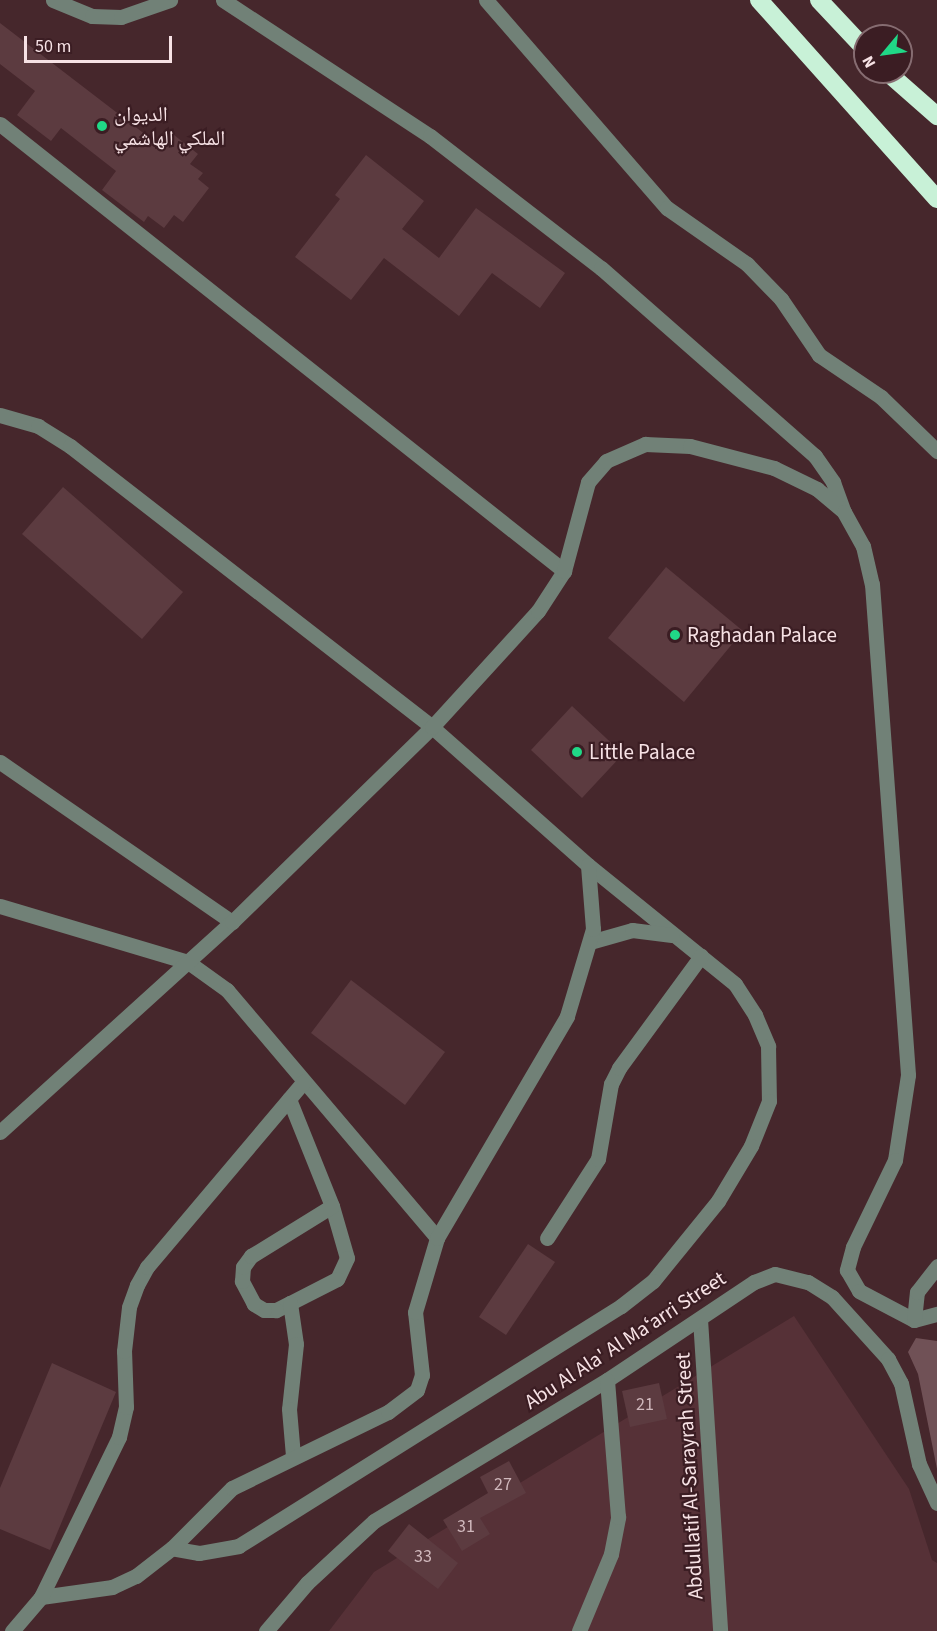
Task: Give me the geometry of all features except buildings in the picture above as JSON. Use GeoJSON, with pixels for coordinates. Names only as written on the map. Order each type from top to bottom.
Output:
{"type":"FeatureCollection","features":[{"type":"Feature","properties":{"kind":"highway"},"geometry":{"type":"LineString","coordinates":[[759,0],[913,169],[937,199]]}},
{"type":"Feature","properties":{"kind":"highway"},"geometry":{"type":"LineString","coordinates":[[819,0],[853,36]]}},
{"type":"Feature","properties":{"kind":"highway"},"geometry":{"type":"LineString","coordinates":[[900,84],[937,116]]}},
{"type":"Feature","properties":{"kind":"street"},"geometry":{"type":"LineString","coordinates":[[53,0],[92,16],[121,17],[170,0]]}},
{"type":"Feature","properties":{"kind":"street"},"geometry":{"type":"LineString","coordinates":[[223,0],[430,136],[601,268],[815,456],[833,482],[844,512],[863,546],[872,584],[908,1075],[895,1160],[853,1247],[847,1270],[859,1291],[914,1320],[937,1314]]}},
{"type":"Feature","properties":{"kind":"street"},"geometry":{"type":"LineString","coordinates":[[486,0],[667,208],[747,264],[781,298],[819,355],[881,397],[937,451]]}},
{"type":"Feature","properties":{"kind":"street"},"geometry":{"type":"LineString","coordinates":[[0,124],[564,571]]}},
{"type":"Feature","properties":{"kind":"street"},"geometry":{"type":"LineString","coordinates":[[0,415],[38,426],[70,446],[432,728],[588,865],[735,984],[755,1015],[768,1046],[769,1101],[751,1146],[717,1201],[653,1281],[621,1306],[239,1546],[199,1554],[172,1548]]}},
{"type":"Feature","properties":{"kind":"street"},"geometry":{"type":"LineString","coordinates":[[0,1132],[232,922],[432,728],[538,611],[564,571],[588,482],[606,461],[645,444],[690,446],[774,468],[817,489],[844,512]]}},
{"type":"Feature","properties":{"kind":"street"},"geometry":{"type":"LineString","coordinates":[[0,762],[232,922]]}},
{"type":"Feature","properties":{"kind":"street"},"geometry":{"type":"LineString","coordinates":[[41,1597],[112,1587],[150,1567],[232,1488],[293,1456],[388,1412],[417,1390],[422,1375],[415,1312],[437,1238],[552,1045],[574,997],[590,942],[595,915],[588,865]]}},
{"type":"Feature","properties":{"kind":"street"},"geometry":{"type":"LineString","coordinates":[[0,906],[189,962],[227,990],[255,1018],[304,1081],[437,1238]]}},
{"type":"Feature","properties":{"kind":"street"},"geometry":{"type":"LineString","coordinates":[[590,942],[632,930],[675,936]]}},
{"type":"Feature","properties":{"kind":"street"},"geometry":{"type":"LineString","coordinates":[[547,1238],[598,1159],[611,1084],[619,1068],[701,956]]}},
{"type":"Feature","properties":{"kind":"street"},"geometry":{"type":"LineString","coordinates":[[12,1631],[41,1597],[124,1418],[124,1351],[129,1307],[137,1285],[147,1267],[304,1081]]}},
{"type":"Feature","properties":{"kind":"street"},"geometry":{"type":"LineString","coordinates":[[289,1099],[332,1206],[347,1258],[344,1270],[337,1279],[276,1310],[264,1310],[254,1304],[242,1281],[243,1267],[251,1256],[332,1206]]}},
{"type":"Feature","properties":{"kind":"street"},"geometry":{"type":"LineString","coordinates":[[914,1320],[917,1292],[937,1266]]}},
{"type":"Feature","properties":{"kind":"street","name":"Abu Al Ala' Al Maʻarri Street"},"geometry":{"type":"LineString","coordinates":[[266,1631],[307,1583],[374,1521],[607,1380],[754,1282],[775,1274],[800,1278],[832,1297],[896,1370],[919,1464],[937,1503]]}},
{"type":"Feature","properties":{"kind":"street"},"geometry":{"type":"LineString","coordinates":[[290,1303],[296,1344],[289,1409],[293,1456]]}},
{"type":"Feature","properties":{"kind":"street","name":"Abdullatif Al-Sarayrah Street"},"geometry":{"type":"LineString","coordinates":[[700,1319],[720,1631]]}},
{"type":"Feature","properties":{"kind":"street"},"geometry":{"type":"LineString","coordinates":[[579,1631],[611,1554],[618,1517],[607,1380]]}},
{"type":"Feature","properties":{"kind":"shaded area"},"geometry":{"type":"Polygon","coordinates":[[[794,1316],[909,1489],[932,1560],[937,1563],[937,1631],[329,1631],[374,1572],[794,1316]]]}},
{"type":"Feature","properties":{"kind":"shaded area"},"geometry":{"type":"Polygon","coordinates":[[[916,1338],[937,1341],[937,1469],[918,1374],[908,1352],[916,1338]]]}},
{"type":"Feature","properties":{"kind":"place","name":"الديوان الملكي الهاشمي"},"geometry":{"type":"Point","coordinates":[102,126]}},
{"type":"Feature","properties":{"kind":"place","name":"Raghadan Palace"},"geometry":{"type":"Point","coordinates":[675,635]}},
{"type":"Feature","properties":{"kind":"place","name":"Little Palace"},"geometry":{"type":"Point","coordinates":[577,752]}}]}
